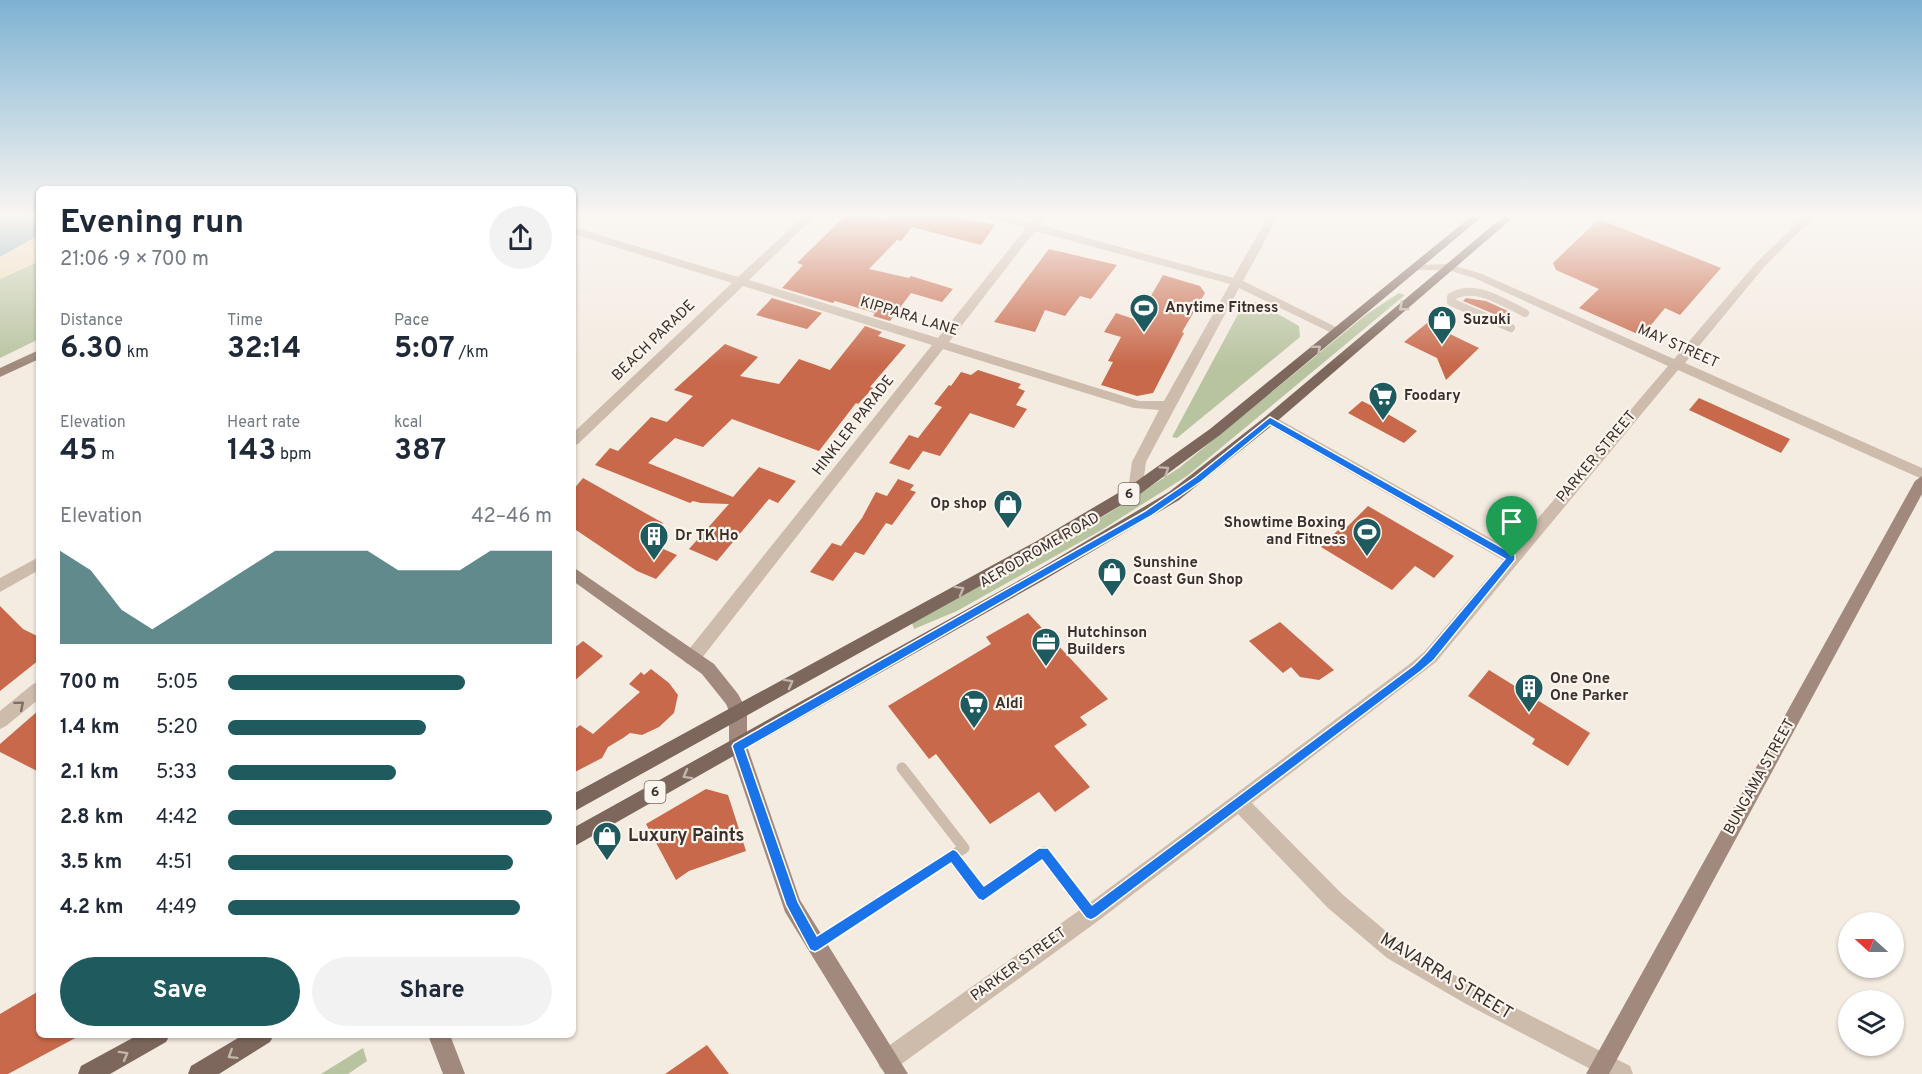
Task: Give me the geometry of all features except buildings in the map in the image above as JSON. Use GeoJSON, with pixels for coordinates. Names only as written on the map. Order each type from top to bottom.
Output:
{"type":"FeatureCollection","features":[{"type":"Feature","properties":{"kind":"main road","name":"AERODROME ROAD"},"geometry":{"type":"LineString","coordinates":[[576,802],[1040,546],[1135,490],[1215,432],[1417,267]]}},
{"type":"Feature","properties":{"kind":"main road","name":"AERODROME ROAD"},"geometry":{"type":"LineString","coordinates":[[576,836],[1148,513],[1198,479],[1449,267]]}},
{"type":"Feature","properties":{"kind":"main road"},"geometry":{"type":"LineString","coordinates":[[89,1074],[154,1038]]}},
{"type":"Feature","properties":{"kind":"main road"},"geometry":{"type":"LineString","coordinates":[[200,1074],[258,1038]]}},
{"type":"Feature","properties":{"kind":"street","name":"KIPPARA LANE"},"geometry":{"type":"LineString","coordinates":[[686,265],[1139,405],[1169,406]]}},
{"type":"Feature","properties":{"kind":"street","name":"BEACH PARADE"},"geometry":{"type":"LineString","coordinates":[[576,438],[758,265]]}},
{"type":"Feature","properties":{"kind":"street","name":"HINKLER PARADE"},"geometry":{"type":"LineString","coordinates":[[692,658],[1003,265]]}},
{"type":"Feature","properties":{"kind":"street"},"geometry":{"type":"LineString","coordinates":[[1184,265],[1238,282],[1338,331]]}},
{"type":"Feature","properties":{"kind":"street"},"geometry":{"type":"LineString","coordinates":[[1135,490],[1139,462],[1247,265]]}},
{"type":"Feature","properties":{"kind":"street","name":"PARKER STREET"},"geometry":{"type":"LineString","coordinates":[[893,1067],[1430,657],[1675,364],[1761,265]]}},
{"type":"Feature","properties":{"kind":"street","name":"MAY STREET"},"geometry":{"type":"LineString","coordinates":[[1417,267],[1449,267],[1485,279],[1922,474]]}},
{"type":"Feature","properties":{"kind":"street"},"geometry":{"type":"LineString","coordinates":[[0,373],[36,355]]}},
{"type":"Feature","properties":{"kind":"street"},"geometry":{"type":"LineString","coordinates":[[1270,420],[1512,558]]}},
{"type":"Feature","properties":{"kind":"street","name":"BUNGAMA STREET"},"geometry":{"type":"LineString","coordinates":[[1600,1069],[1922,481]]}},
{"type":"Feature","properties":{"kind":"street"},"geometry":{"type":"LineString","coordinates":[[0,586],[36,565]]}},
{"type":"Feature","properties":{"kind":"street"},"geometry":{"type":"LineString","coordinates":[[576,575],[716,677],[738,711],[738,746],[792,905],[893,1067]]}},
{"type":"Feature","properties":{"kind":"street"},"geometry":{"type":"LineString","coordinates":[[0,721],[36,691]]}},
{"type":"Feature","properties":{"kind":"street","name":"MAVARRA STREET"},"geometry":{"type":"LineString","coordinates":[[1239,802],[1335,901],[1394,951],[1600,1069],[1622,1074]]}},
{"type":"Feature","properties":{"kind":"street"},"geometry":{"type":"LineString","coordinates":[[440,1038],[454,1074]]}},
{"type":"Feature","properties":{"kind":"lane"},"geometry":{"type":"LineString","coordinates":[[1511,328],[1455,304],[1451,297],[1460,290],[1471,290],[1525,314]]}},
{"type":"Feature","properties":{"kind":"lane"},"geometry":{"type":"LineString","coordinates":[[815,945],[964,848],[902,768]]}},
{"type":"Feature","properties":{"kind":"lane"},"geometry":{"type":"LineString","coordinates":[[953,855],[983,894],[1044,852],[1091,914]]}},
{"type":"Feature","properties":{"kind":"green space"},"geometry":{"type":"Polygon","coordinates":[[[30,265],[36,265],[36,340],[0,358],[0,279],[30,265]]]}},
{"type":"Feature","properties":{"kind":"green space"},"geometry":{"type":"Polygon","coordinates":[[[1399,293],[1405,295],[1187,476],[1100,531],[957,611],[914,629],[912,623],[1109,513],[1179,468],[1367,314],[1399,293]]]}},
{"type":"Feature","properties":{"kind":"green space"},"geometry":{"type":"Polygon","coordinates":[[[1257,302],[1299,326],[1300,337],[1177,438],[1172,437],[1244,303],[1257,302]]]}},
{"type":"Feature","properties":{"kind":"green space"},"geometry":{"type":"Polygon","coordinates":[[[363,1048],[367,1061],[348,1074],[321,1074],[363,1048]]]}},
{"type":"Feature","properties":{"kind":"sand"},"geometry":{"type":"Polygon","coordinates":[[[0,265],[30,265],[0,279],[0,265]]]}},
{"type":"Feature","properties":{"kind":"place","name":"Anytime Fitness"},"geometry":{"type":"Point","coordinates":[1144,334]}},
{"type":"Feature","properties":{"kind":"place","name":"Suzuki"},"geometry":{"type":"Point","coordinates":[1442,346]}},
{"type":"Feature","properties":{"kind":"place","name":"Foodary"},"geometry":{"type":"Point","coordinates":[1383,422]}},
{"type":"Feature","properties":{"kind":"place","name":"Op shop"},"geometry":{"type":"Point","coordinates":[1008,530]}},
{"type":"Feature","properties":{"kind":"place","name":"Showtime Boxing and Fitness"},"geometry":{"type":"Point","coordinates":[1367,558]}},
{"type":"Feature","properties":{"kind":"place","name":"Dr TK Ho"},"geometry":{"type":"Point","coordinates":[654,562]}},
{"type":"Feature","properties":{"kind":"place","name":"Sunshine Coast Gun Shop"},"geometry":{"type":"Point","coordinates":[1112,598]}},
{"type":"Feature","properties":{"kind":"place","name":"Hutchinson Builders"},"geometry":{"type":"Point","coordinates":[1046,668]}},
{"type":"Feature","properties":{"kind":"place","name":"One One One Parker"},"geometry":{"type":"Point","coordinates":[1529,714]}},
{"type":"Feature","properties":{"kind":"place","name":"Aldi"},"geometry":{"type":"Point","coordinates":[974,730]}},
{"type":"Feature","properties":{"kind":"place","name":"Luxury Paints"},"geometry":{"type":"Point","coordinates":[607,862]}},
{"type":"Feature","properties":{"kind":"route"},"geometry":{"type":"LineString","coordinates":[[1270,420],[1512,558],[1430,657],[1418,668],[1091,914],[1044,852],[983,894],[953,855],[815,945],[792,905],[738,746],[1148,513],[1198,479],[1270,420]]}}]}
